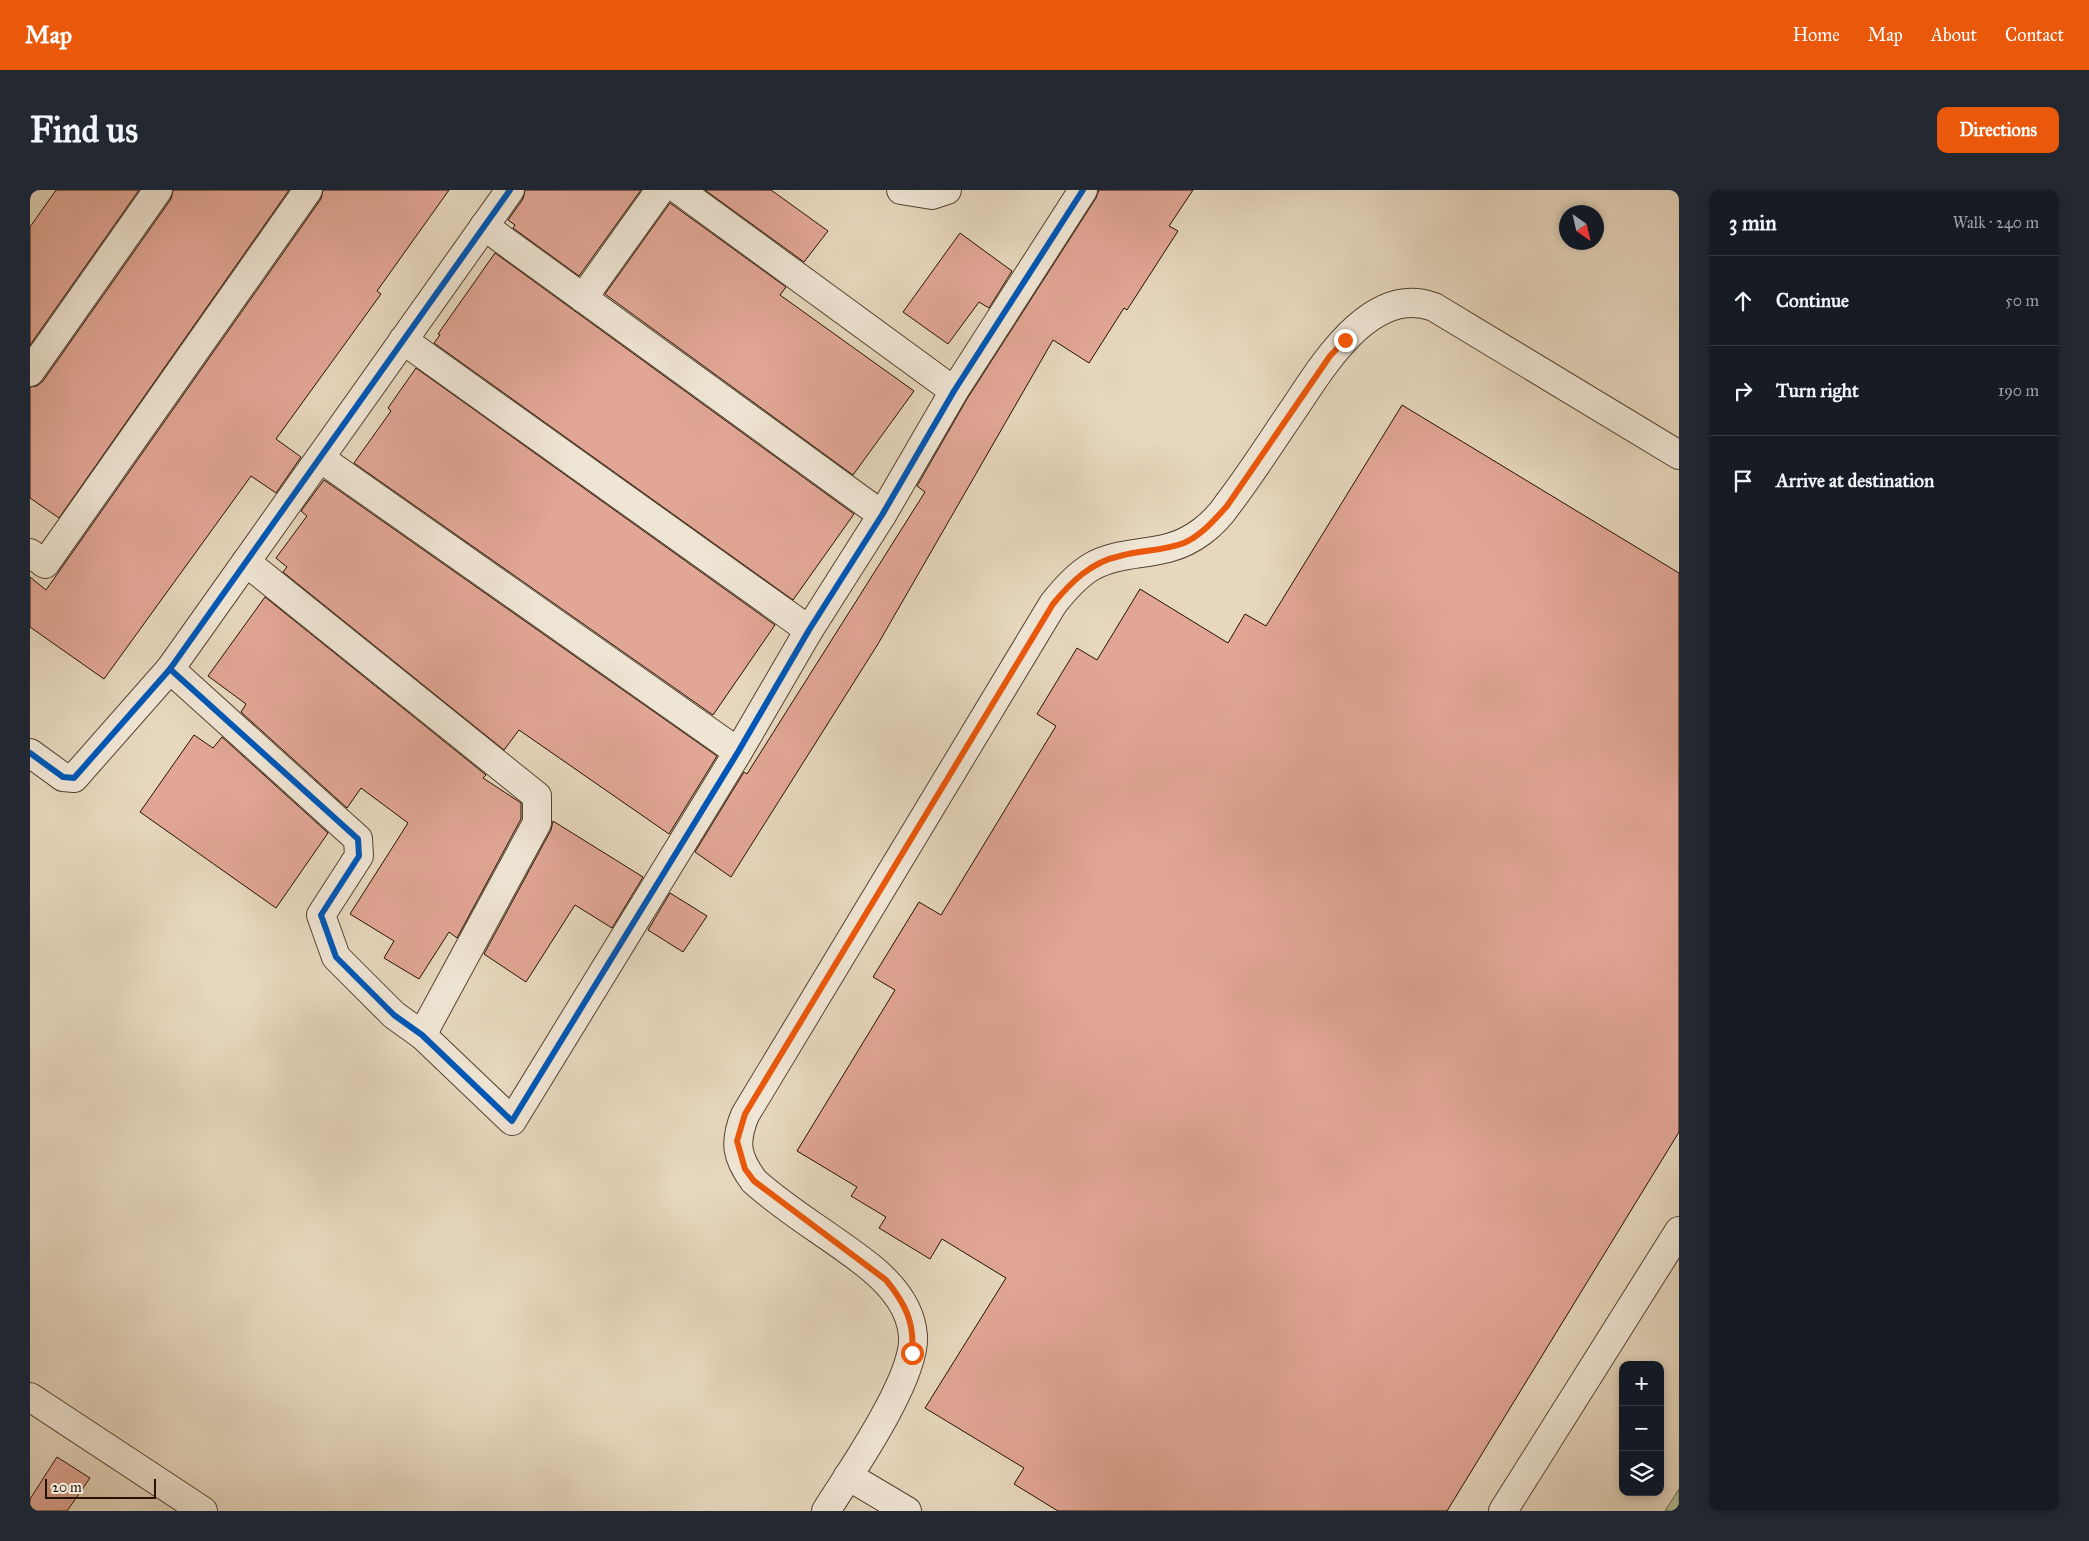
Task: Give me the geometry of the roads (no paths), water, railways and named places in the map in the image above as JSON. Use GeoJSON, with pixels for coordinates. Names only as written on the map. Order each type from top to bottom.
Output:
{"type":"FeatureCollection","features":[{"type":"Feature","properties":{"kind":"street"},"geometry":{"type":"LineString","coordinates":[[30,372],[158,190]]}},
{"type":"Feature","properties":{"kind":"street"},"geometry":{"type":"LineString","coordinates":[[30,553],[45,564],[308,190]]}},
{"type":"Feature","properties":{"kind":"street"},"geometry":{"type":"LineString","coordinates":[[30,753],[63,777],[74,778],[170,670],[510,190]]}},
{"type":"Feature","properties":{"kind":"street"},"geometry":{"type":"LineString","coordinates":[[583,298],[660,190]]}},
{"type":"Feature","properties":{"kind":"street"},"geometry":{"type":"LineString","coordinates":[[679,190],[954,391]]}},
{"type":"Feature","properties":{"kind":"street"},"geometry":{"type":"LineString","coordinates":[[901,190],[932,195],[947,190]]}},
{"type":"Feature","properties":{"kind":"street"},"geometry":{"type":"LineString","coordinates":[[170,670],[358,839],[358,856],[321,915],[336,957],[394,1015],[422,1035],[512,1121],[738,752],[808,630],[882,515],[954,391],[1083,190]]}},
{"type":"Feature","properties":{"kind":"street"},"geometry":{"type":"LineString","coordinates":[[484,226],[882,515]]}},
{"type":"Feature","properties":{"kind":"street"},"geometry":{"type":"LineString","coordinates":[[826,1511],[895,1396],[905,1375],[912,1353],[914,1337],[911,1321],[901,1300],[886,1280],[754,1181],[745,1169],[740,1155],[737,1141],[740,1128],[745,1114],[1053,604],[1063,591],[1091,567],[1102,562],[1120,556],[1168,548],[1200,534],[1227,506],[1330,356],[1374,314],[1390,306],[1406,302],[1421,302],[1434,307],[1679,455]]}},
{"type":"Feature","properties":{"kind":"street"},"geometry":{"type":"LineString","coordinates":[[403,340],[808,630]]}},
{"type":"Feature","properties":{"kind":"street"},"geometry":{"type":"LineString","coordinates":[[320,458],[738,752]]}},
{"type":"Feature","properties":{"kind":"street"},"geometry":{"type":"LineString","coordinates":[[246,562],[536,796],[537,823],[422,1035]]}},
{"type":"Feature","properties":{"kind":"street"},"geometry":{"type":"LineString","coordinates":[[1503,1511],[1679,1231]]}},
{"type":"Feature","properties":{"kind":"street"},"geometry":{"type":"LineString","coordinates":[[30,1397],[203,1511]]}},
{"type":"Feature","properties":{"kind":"street"},"geometry":{"type":"LineString","coordinates":[[848,1476],[907,1511]]}}]}
